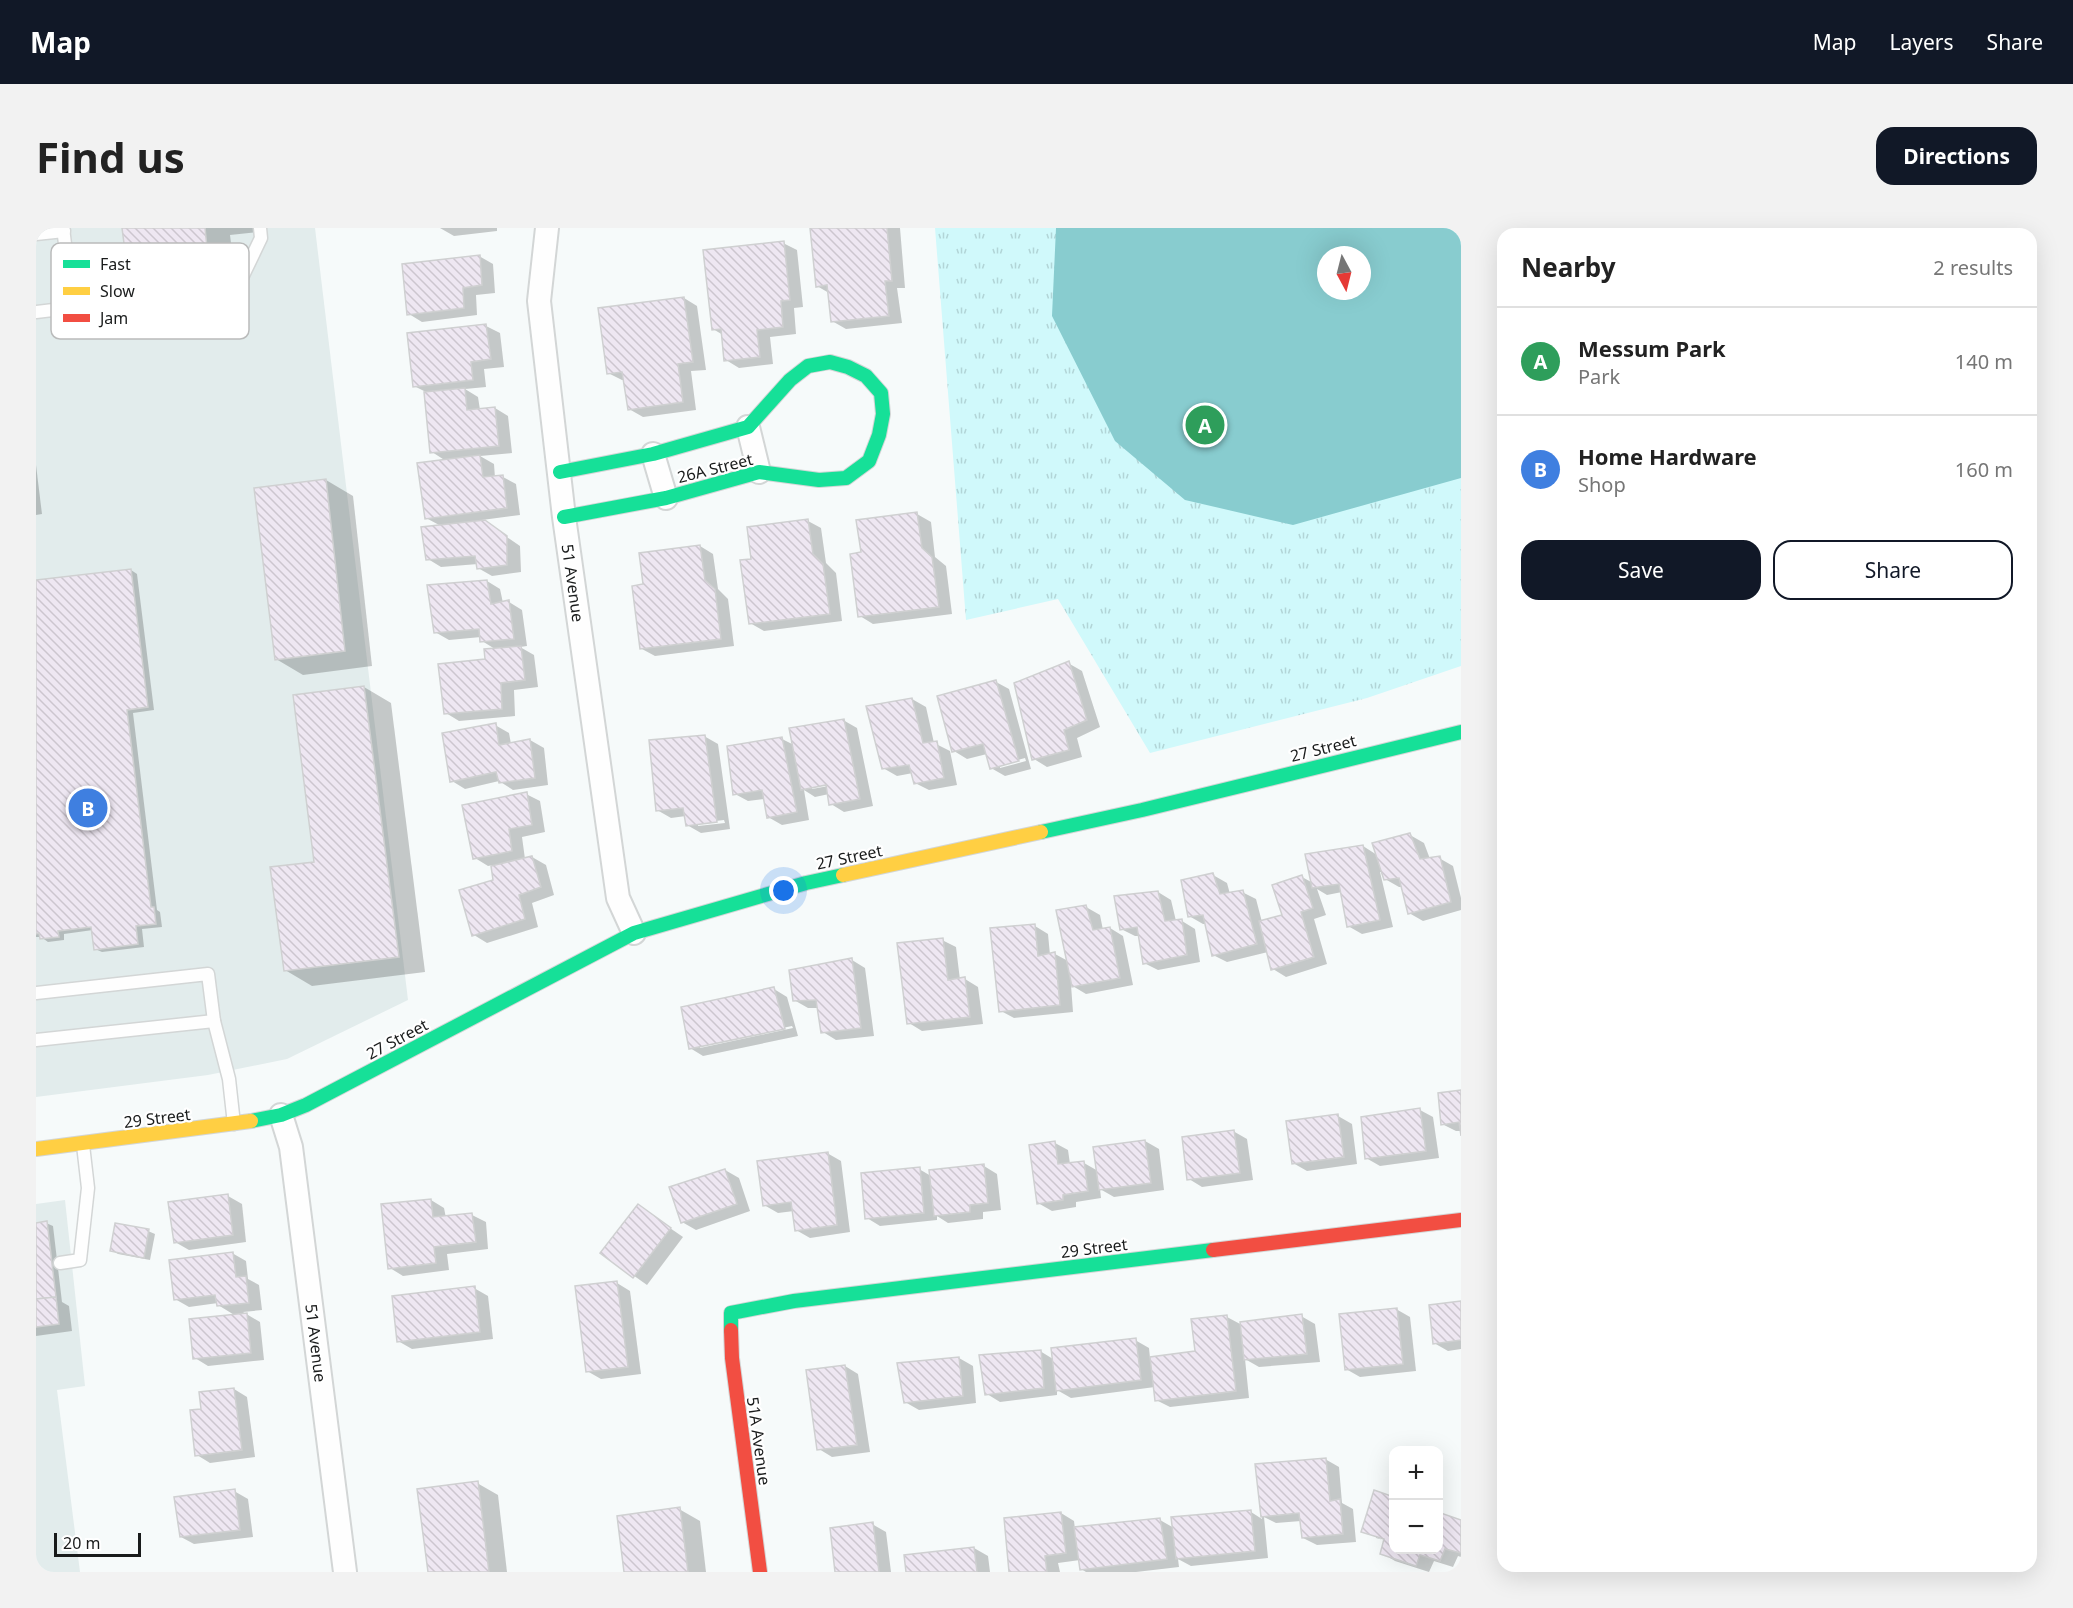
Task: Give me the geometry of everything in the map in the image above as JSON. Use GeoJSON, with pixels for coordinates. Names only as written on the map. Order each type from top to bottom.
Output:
{"type":"FeatureCollection","features":[{"type":"Feature","properties":{"kind":"street","name":"51 Avenue"},"geometry":{"type":"LineString","coordinates":[[547,228],[539,302],[564,517],[618,898],[634,933]]}},
{"type":"Feature","properties":{"kind":"street","name":"26A Street"},"geometry":{"type":"LineString","coordinates":[[560,472],[652,454],[748,427],[790,380],[808,366],[830,362],[848,367],[866,376],[881,393],[883,414],[879,435],[869,461],[846,478],[819,480],[759,472],[666,498],[564,517]]}},
{"type":"Feature","properties":{"kind":"street"},"geometry":{"type":"LineString","coordinates":[[748,427],[759,472]]}},
{"type":"Feature","properties":{"kind":"street"},"geometry":{"type":"LineString","coordinates":[[652,454],[666,498]]}},
{"type":"Feature","properties":{"kind":"street","name":"27 Street"},"geometry":{"type":"LineString","coordinates":[[281,1115],[306,1106],[634,933],[806,883],[1142,810],[1461,732]]}},
{"type":"Feature","properties":{"kind":"street","name":"51 Avenue"},"geometry":{"type":"LineString","coordinates":[[281,1115],[291,1147],[345,1572]]}},
{"type":"Feature","properties":{"kind":"street","name":"29 Street"},"geometry":{"type":"LineString","coordinates":[[36,1149],[234,1125],[281,1115]]}},
{"type":"Feature","properties":{"kind":"street","name":"29 Street"},"geometry":{"type":"LineString","coordinates":[[731,1313],[794,1301],[1461,1221]]}},
{"type":"Feature","properties":{"kind":"street","name":"51A Avenue"},"geometry":{"type":"LineString","coordinates":[[731,1313],[732,1358],[760,1572]]}},
{"type":"Feature","properties":{"kind":"lane"},"geometry":{"type":"LineString","coordinates":[[249,263],[261,238],[260,228]]}},
{"type":"Feature","properties":{"kind":"lane"},"geometry":{"type":"LineString","coordinates":[[36,234],[64,229]]}},
{"type":"Feature","properties":{"kind":"lane"},"geometry":{"type":"LineString","coordinates":[[36,312],[51,310]]}},
{"type":"Feature","properties":{"kind":"lane"},"geometry":{"type":"LineString","coordinates":[[36,993],[208,974],[214,1021],[229,1079],[234,1125]]}},
{"type":"Feature","properties":{"kind":"lane"},"geometry":{"type":"LineString","coordinates":[[36,1040],[214,1021]]}},
{"type":"Feature","properties":{"kind":"lane"},"geometry":{"type":"LineString","coordinates":[[60,1263],[80,1260],[87,1188],[83,1144]]}},
{"type":"Feature","properties":{"kind":"shaded area"},"geometry":{"type":"Polygon","coordinates":[[[36,228],[315,228],[408,1000],[287,1059],[208,1075],[36,1097],[36,228]]]}},
{"type":"Feature","properties":{"kind":"shaded area"},"geometry":{"type":"Polygon","coordinates":[[[1056,228],[1461,228],[1461,478],[1293,525],[1185,500],[1115,441],[1052,316],[1056,228]]]}},
{"type":"Feature","properties":{"kind":"shaded area"},"geometry":{"type":"Polygon","coordinates":[[[65,1200],[85,1386],[57,1390],[80,1572],[36,1572],[36,1204],[65,1200]]]}},
{"type":"Feature","properties":{"kind":"green space"},"geometry":{"type":"Polygon","coordinates":[[[935,228],[1461,228],[1461,666],[1367,698],[1150,753],[1058,599],[966,620],[935,228]]]}},
{"type":"Feature","properties":{"kind":"building"},"geometry":{"type":"Polygon","coordinates":[[[122,228],[205,228],[207,243],[124,243],[122,228]]]}},
{"type":"Feature","properties":{"kind":"building"},"geometry":{"type":"Polygon","coordinates":[[[810,228],[887,228],[892,281],[885,281],[889,316],[831,322],[827,285],[816,287],[810,228]]]}},
{"type":"Feature","properties":{"kind":"building"},"geometry":{"type":"Polygon","coordinates":[[[784,241],[790,300],[781,301],[783,327],[757,330],[760,357],[724,361],[721,329],[712,330],[703,250],[784,241]]]}},
{"type":"Feature","properties":{"kind":"building"},"geometry":{"type":"Polygon","coordinates":[[[480,255],[482,285],[463,288],[464,308],[407,315],[402,264],[480,255]]]}},
{"type":"Feature","properties":{"kind":"building"},"geometry":{"type":"Polygon","coordinates":[[[684,297],[693,362],[678,364],[683,402],[628,410],[622,372],[607,374],[598,308],[684,297]]]}},
{"type":"Feature","properties":{"kind":"building"},"geometry":{"type":"Polygon","coordinates":[[[486,324],[491,359],[471,362],[473,380],[413,387],[407,333],[486,324]]]}},
{"type":"Feature","properties":{"kind":"building"},"geometry":{"type":"Polygon","coordinates":[[[465,388],[467,410],[495,407],[499,446],[430,453],[424,392],[465,388]]]}},
{"type":"Feature","properties":{"kind":"building"},"geometry":{"type":"Polygon","coordinates":[[[480,455],[483,477],[503,475],[507,508],[425,519],[417,463],[480,455]]]}},
{"type":"Feature","properties":{"kind":"building"},"geometry":{"type":"Polygon","coordinates":[[[326,479],[345,651],[275,660],[254,488],[326,479]]]}},
{"type":"Feature","properties":{"kind":"building"},"geometry":{"type":"Polygon","coordinates":[[[917,512],[922,548],[932,557],[939,607],[858,617],[850,554],[861,552],[856,520],[917,512]]]}},
{"type":"Feature","properties":{"kind":"building"},"geometry":{"type":"Polygon","coordinates":[[[808,519],[813,554],[823,564],[830,614],[749,624],[740,560],[751,559],[747,527],[808,519]]]}},
{"type":"Feature","properties":{"kind":"building"},"geometry":{"type":"Polygon","coordinates":[[[485,520],[507,536],[507,565],[477,569],[475,556],[426,560],[421,527],[485,520]]]}},
{"type":"Feature","properties":{"kind":"building"},"geometry":{"type":"Polygon","coordinates":[[[700,545],[705,580],[715,589],[721,639],[640,649],[632,586],[643,584],[639,553],[700,545]]]}},
{"type":"Feature","properties":{"kind":"building"},"geometry":{"type":"Polygon","coordinates":[[[131,569],[148,707],[127,710],[151,907],[154,907],[156,924],[136,926],[138,944],[94,950],[91,927],[58,931],[59,937],[40,939],[39,933],[36,934],[36,580],[131,569]]]}},
{"type":"Feature","properties":{"kind":"building"},"geometry":{"type":"Polygon","coordinates":[[[487,580],[491,604],[509,600],[514,639],[480,642],[479,629],[434,633],[427,585],[487,580]]]}},
{"type":"Feature","properties":{"kind":"building"},"geometry":{"type":"Polygon","coordinates":[[[521,646],[525,680],[501,683],[502,709],[444,714],[438,664],[485,659],[484,649],[521,646]]]}},
{"type":"Feature","properties":{"kind":"building"},"geometry":{"type":"Polygon","coordinates":[[[1069,661],[1087,720],[1064,730],[1069,750],[1032,760],[1014,683],[1069,661]]]}},
{"type":"Feature","properties":{"kind":"building"},"geometry":{"type":"Polygon","coordinates":[[[996,680],[1019,761],[990,769],[983,744],[952,752],[937,696],[996,680]]]}},
{"type":"Feature","properties":{"kind":"building"},"geometry":{"type":"Polygon","coordinates":[[[364,686],[399,957],[284,971],[270,867],[314,862],[293,695],[364,686]]]}},
{"type":"Feature","properties":{"kind":"building"},"geometry":{"type":"Polygon","coordinates":[[[912,698],[923,743],[937,741],[944,778],[914,784],[909,765],[882,769],[866,706],[912,698]]]}},
{"type":"Feature","properties":{"kind":"building"},"geometry":{"type":"Polygon","coordinates":[[[844,719],[860,799],[829,805],[826,785],[801,790],[789,728],[844,719]]]}},
{"type":"Feature","properties":{"kind":"building"},"geometry":{"type":"Polygon","coordinates":[[[496,723],[499,745],[530,739],[535,778],[499,783],[496,772],[450,782],[442,733],[496,723]]]}},
{"type":"Feature","properties":{"kind":"building"},"geometry":{"type":"Polygon","coordinates":[[[705,735],[717,822],[686,826],[683,808],[656,811],[649,740],[705,735]]]}},
{"type":"Feature","properties":{"kind":"building"},"geometry":{"type":"Polygon","coordinates":[[[782,737],[797,812],[767,818],[762,790],[733,795],[727,746],[782,737]]]}},
{"type":"Feature","properties":{"kind":"building"},"geometry":{"type":"Polygon","coordinates":[[[527,792],[532,825],[509,829],[512,851],[473,859],[462,805],[527,792]]]}},
{"type":"Feature","properties":{"kind":"building"},"geometry":{"type":"Polygon","coordinates":[[[1410,833],[1420,859],[1440,856],[1451,902],[1408,914],[1399,878],[1384,880],[1372,843],[1410,833]]]}},
{"type":"Feature","properties":{"kind":"building"},"geometry":{"type":"Polygon","coordinates":[[[1363,845],[1380,920],[1347,927],[1339,884],[1312,888],[1305,854],[1363,845]]]}},
{"type":"Feature","properties":{"kind":"building"},"geometry":{"type":"Polygon","coordinates":[[[532,856],[541,887],[519,895],[525,919],[472,936],[459,890],[493,880],[491,866],[532,856]]]}},
{"type":"Feature","properties":{"kind":"building"},"geometry":{"type":"Polygon","coordinates":[[[1213,873],[1220,894],[1243,890],[1257,944],[1212,956],[1203,915],[1188,917],[1181,880],[1213,873]]]}},
{"type":"Feature","properties":{"kind":"building"},"geometry":{"type":"Polygon","coordinates":[[[1302,875],[1313,908],[1301,912],[1314,957],[1271,970],[1259,921],[1282,915],[1272,885],[1302,875]]]}},
{"type":"Feature","properties":{"kind":"building"},"geometry":{"type":"Polygon","coordinates":[[[1158,891],[1165,921],[1182,919],[1187,955],[1143,964],[1137,927],[1120,930],[1114,896],[1158,891]]]}},
{"type":"Feature","properties":{"kind":"building"},"geometry":{"type":"Polygon","coordinates":[[[1086,905],[1093,930],[1110,927],[1120,978],[1072,987],[1056,910],[1086,905]]]}},
{"type":"Feature","properties":{"kind":"building"},"geometry":{"type":"Polygon","coordinates":[[[1035,924],[1038,956],[1055,952],[1060,1005],[999,1012],[990,928],[1035,924]]]}},
{"type":"Feature","properties":{"kind":"building"},"geometry":{"type":"Polygon","coordinates":[[[943,938],[948,980],[965,977],[970,1017],[907,1024],[897,943],[943,938]]]}},
{"type":"Feature","properties":{"kind":"building"},"geometry":{"type":"Polygon","coordinates":[[[852,958],[861,1028],[821,1033],[816,1000],[793,1001],[789,970],[852,958]]]}},
{"type":"Feature","properties":{"kind":"building"},"geometry":{"type":"Polygon","coordinates":[[[774,987],[785,1029],[689,1049],[681,1007],[774,987]]]}},
{"type":"Feature","properties":{"kind":"building"},"geometry":{"type":"Polygon","coordinates":[[[1461,1090],[1461,1136],[1459,1122],[1441,1125],[1438,1093],[1461,1090]]]}},
{"type":"Feature","properties":{"kind":"building"},"geometry":{"type":"Polygon","coordinates":[[[1420,1108],[1426,1151],[1365,1159],[1361,1117],[1420,1108]]]}},
{"type":"Feature","properties":{"kind":"building"},"geometry":{"type":"Polygon","coordinates":[[[1338,1114],[1344,1157],[1292,1164],[1286,1121],[1338,1114]]]}},
{"type":"Feature","properties":{"kind":"building"},"geometry":{"type":"Polygon","coordinates":[[[1234,1130],[1240,1173],[1187,1180],[1182,1137],[1234,1130]]]}},
{"type":"Feature","properties":{"kind":"building"},"geometry":{"type":"Polygon","coordinates":[[[1145,1140],[1151,1183],[1099,1190],[1093,1147],[1145,1140]]]}},
{"type":"Feature","properties":{"kind":"building"},"geometry":{"type":"Polygon","coordinates":[[[1055,1141],[1058,1164],[1084,1161],[1088,1191],[1063,1195],[1063,1200],[1037,1204],[1029,1145],[1055,1141]]]}},
{"type":"Feature","properties":{"kind":"building"},"geometry":{"type":"Polygon","coordinates":[[[828,1152],[837,1225],[795,1231],[791,1202],[763,1206],[757,1161],[828,1152]]]}},
{"type":"Feature","properties":{"kind":"building"},"geometry":{"type":"Polygon","coordinates":[[[984,1164],[988,1203],[970,1205],[970,1212],[934,1216],[929,1170],[984,1164]]]}},
{"type":"Feature","properties":{"kind":"building"},"geometry":{"type":"Polygon","coordinates":[[[920,1167],[924,1213],[865,1219],[861,1173],[920,1167]]]}},
{"type":"Feature","properties":{"kind":"building"},"geometry":{"type":"Polygon","coordinates":[[[725,1169],[737,1204],[681,1223],[669,1187],[725,1169]]]}},
{"type":"Feature","properties":{"kind":"building"},"geometry":{"type":"Polygon","coordinates":[[[228,1194],[233,1235],[174,1243],[168,1202],[228,1194]]]}},
{"type":"Feature","properties":{"kind":"building"},"geometry":{"type":"Polygon","coordinates":[[[431,1199],[433,1217],[472,1213],[476,1242],[434,1247],[436,1263],[388,1269],[381,1204],[431,1199]]]}},
{"type":"Feature","properties":{"kind":"building"},"geometry":{"type":"Polygon","coordinates":[[[638,1204],[671,1228],[633,1278],[600,1253],[638,1204]]]}},
{"type":"Feature","properties":{"kind":"building"},"geometry":{"type":"Polygon","coordinates":[[[47,1221],[56,1297],[36,1299],[36,1223],[47,1221]]]}},
{"type":"Feature","properties":{"kind":"building"},"geometry":{"type":"Polygon","coordinates":[[[115,1223],[149,1229],[144,1258],[110,1251],[115,1223]]]}},
{"type":"Feature","properties":{"kind":"building"},"geometry":{"type":"Polygon","coordinates":[[[233,1252],[236,1277],[246,1276],[249,1303],[217,1306],[215,1295],[174,1300],[169,1260],[233,1252]]]}},
{"type":"Feature","properties":{"kind":"building"},"geometry":{"type":"Polygon","coordinates":[[[617,1281],[628,1367],[586,1372],[575,1286],[617,1281]]]}},
{"type":"Feature","properties":{"kind":"building"},"geometry":{"type":"Polygon","coordinates":[[[475,1286],[480,1332],[397,1342],[392,1296],[475,1286]]]}},
{"type":"Feature","properties":{"kind":"building"},"geometry":{"type":"Polygon","coordinates":[[[56,1297],[59,1324],[36,1327],[36,1299],[56,1297]]]}},
{"type":"Feature","properties":{"kind":"building"},"geometry":{"type":"Polygon","coordinates":[[[1461,1301],[1461,1340],[1433,1344],[1429,1305],[1461,1301]]]}},
{"type":"Feature","properties":{"kind":"building"},"geometry":{"type":"Polygon","coordinates":[[[1397,1308],[1403,1364],[1345,1370],[1339,1314],[1397,1308]]]}},
{"type":"Feature","properties":{"kind":"building"},"geometry":{"type":"Polygon","coordinates":[[[247,1313],[251,1353],[193,1359],[189,1319],[247,1313]]]}},
{"type":"Feature","properties":{"kind":"building"},"geometry":{"type":"Polygon","coordinates":[[[1302,1314],[1307,1354],[1244,1360],[1240,1322],[1302,1314]]]}},
{"type":"Feature","properties":{"kind":"building"},"geometry":{"type":"Polygon","coordinates":[[[1227,1315],[1236,1391],[1155,1401],[1150,1357],[1195,1351],[1191,1319],[1227,1315]]]}},
{"type":"Feature","properties":{"kind":"building"},"geometry":{"type":"Polygon","coordinates":[[[1136,1338],[1141,1380],[1056,1391],[1051,1348],[1136,1338]]]}},
{"type":"Feature","properties":{"kind":"building"},"geometry":{"type":"Polygon","coordinates":[[[1041,1350],[1044,1388],[985,1395],[979,1355],[1041,1350]]]}},
{"type":"Feature","properties":{"kind":"building"},"geometry":{"type":"Polygon","coordinates":[[[959,1357],[963,1396],[904,1403],[897,1363],[959,1357]]]}},
{"type":"Feature","properties":{"kind":"building"},"geometry":{"type":"Polygon","coordinates":[[[845,1365],[857,1445],[817,1450],[806,1370],[845,1365]]]}},
{"type":"Feature","properties":{"kind":"building"},"geometry":{"type":"Polygon","coordinates":[[[234,1388],[242,1450],[195,1456],[190,1410],[201,1409],[199,1392],[234,1388]]]}},
{"type":"Feature","properties":{"kind":"building"},"geometry":{"type":"Polygon","coordinates":[[[1326,1458],[1330,1501],[1340,1499],[1343,1534],[1302,1538],[1299,1513],[1261,1517],[1255,1464],[1326,1458]]]}},
{"type":"Feature","properties":{"kind":"building"},"geometry":{"type":"Polygon","coordinates":[[[478,1481],[489,1572],[428,1572],[417,1489],[478,1481]]]}},
{"type":"Feature","properties":{"kind":"building"},"geometry":{"type":"Polygon","coordinates":[[[235,1489],[240,1530],[180,1537],[174,1497],[235,1489]]]}},
{"type":"Feature","properties":{"kind":"building"},"geometry":{"type":"Polygon","coordinates":[[[1374,1490],[1389,1495],[1389,1554],[1443,1554],[1440,1561],[1420,1555],[1416,1566],[1380,1554],[1384,1539],[1361,1532],[1374,1490]]]}},
{"type":"Feature","properties":{"kind":"building"},"geometry":{"type":"Polygon","coordinates":[[[680,1507],[688,1572],[624,1572],[617,1516],[680,1507]]]}},
{"type":"Feature","properties":{"kind":"building"},"geometry":{"type":"Polygon","coordinates":[[[1251,1510],[1255,1551],[1176,1559],[1171,1517],[1251,1510]]]}},
{"type":"Feature","properties":{"kind":"building"},"geometry":{"type":"Polygon","coordinates":[[[1061,1512],[1066,1553],[1045,1556],[1047,1572],[1009,1572],[1004,1518],[1061,1512]]]}},
{"type":"Feature","properties":{"kind":"building"},"geometry":{"type":"Polygon","coordinates":[[[1443,1514],[1461,1520],[1461,1553],[1445,1549],[1443,1554],[1443,1514]]]}},
{"type":"Feature","properties":{"kind":"building"},"geometry":{"type":"Polygon","coordinates":[[[1160,1518],[1167,1559],[1080,1570],[1074,1527],[1160,1518]]]}},
{"type":"Feature","properties":{"kind":"building"},"geometry":{"type":"Polygon","coordinates":[[[873,1522],[879,1572],[835,1572],[830,1528],[873,1522]]]}},
{"type":"Feature","properties":{"kind":"building"},"geometry":{"type":"Polygon","coordinates":[[[974,1547],[977,1572],[906,1572],[904,1555],[974,1547]]]}},
{"type":"Feature","properties":{"kind":"traffic: fast"},"geometry":{"type":"LineString","coordinates":[[560,472],[653,454],[748,427],[790,380],[808,366],[830,362],[848,367],[866,376],[881,393],[883,414],[879,435],[869,461],[846,478],[819,480],[759,472],[666,498],[564,517]]}},
{"type":"Feature","properties":{"kind":"traffic: fast"},"geometry":{"type":"LineString","coordinates":[[1041,832],[1142,810],[1461,732]]}},
{"type":"Feature","properties":{"kind":"traffic: fast"},"geometry":{"type":"LineString","coordinates":[[251,1121],[281,1115],[306,1105],[634,933],[806,883],[843,875]]}},
{"type":"Feature","properties":{"kind":"traffic: fast"},"geometry":{"type":"LineString","coordinates":[[731,1330],[731,1313],[794,1301],[1213,1250]]}},
{"type":"Feature","properties":{"kind":"traffic: slow"},"geometry":{"type":"LineString","coordinates":[[843,875],[1041,832]]}},
{"type":"Feature","properties":{"kind":"traffic: slow"},"geometry":{"type":"LineString","coordinates":[[36,1149],[251,1121]]}},
{"type":"Feature","properties":{"kind":"traffic: jam"},"geometry":{"type":"LineString","coordinates":[[1213,1250],[1461,1220]]}},
{"type":"Feature","properties":{"kind":"traffic: jam"},"geometry":{"type":"LineString","coordinates":[[731,1330],[732,1358],[760,1572]]}},
{"type":"Feature","properties":{"kind":"place","name":"Messum Park"},"geometry":{"type":"Point","coordinates":[1205,425]}},
{"type":"Feature","properties":{"kind":"place","name":"Home Hardware"},"geometry":{"type":"Point","coordinates":[88,808]}}]}
